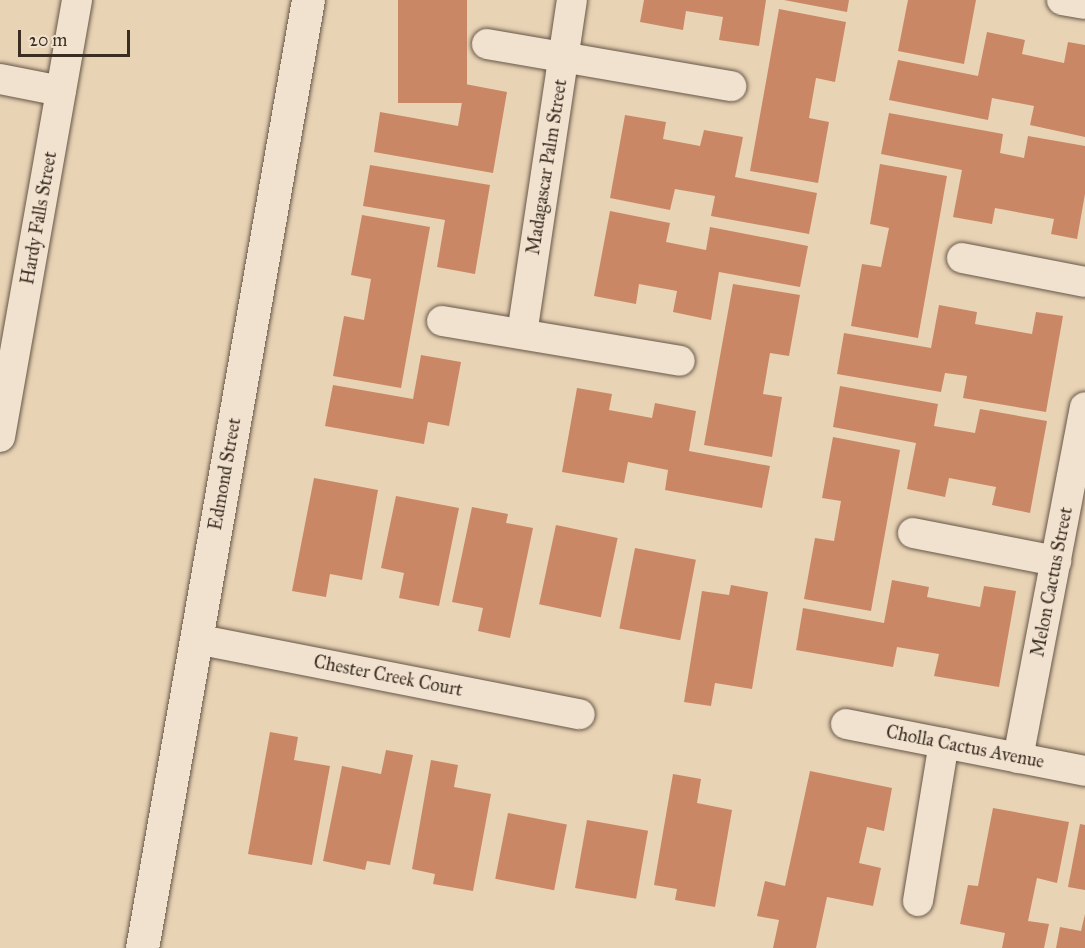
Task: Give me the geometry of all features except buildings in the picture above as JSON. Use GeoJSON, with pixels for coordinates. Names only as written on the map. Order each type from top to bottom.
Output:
{"type":"FeatureCollection","features":[{"type":"Feature","properties":{"kind":"street","name":"Hardy Falls Street"},"geometry":{"type":"LineString","coordinates":[[0,437],[77,0]]}},
{"type":"Feature","properties":{"kind":"street","name":"Edmond Street"},"geometry":{"type":"LineString","coordinates":[[142,948],[308,0]]}},
{"type":"Feature","properties":{"kind":"street","name":"Madagascar Palm Street"},"geometry":{"type":"LineString","coordinates":[[522,334],[572,0]]}},
{"type":"Feature","properties":{"kind":"street"},"geometry":{"type":"LineString","coordinates":[[1062,0],[1085,4]]}},
{"type":"Feature","properties":{"kind":"street"},"geometry":{"type":"LineString","coordinates":[[487,45],[731,86]]}},
{"type":"Feature","properties":{"kind":"street"},"geometry":{"type":"LineString","coordinates":[[0,79],[61,91]]}},
{"type":"Feature","properties":{"kind":"street"},"geometry":{"type":"LineString","coordinates":[[962,258],[1085,282]]}},
{"type":"Feature","properties":{"kind":"street"},"geometry":{"type":"LineString","coordinates":[[442,321],[680,361]]}},
{"type":"Feature","properties":{"kind":"street","name":"Melon Cactus Street"},"geometry":{"type":"LineString","coordinates":[[1018,758],[1085,406]]}},
{"type":"Feature","properties":{"kind":"street"},"geometry":{"type":"LineString","coordinates":[[913,533],[1056,561]]}},
{"type":"Feature","properties":{"kind":"street","name":"Chester Creek Court"},"geometry":{"type":"LineString","coordinates":[[196,639],[580,714]]}},
{"type":"Feature","properties":{"kind":"street","name":"Cholla Cactus Avenue"},"geometry":{"type":"LineString","coordinates":[[846,724],[1085,771]]}},
{"type":"Feature","properties":{"kind":"street"},"geometry":{"type":"LineString","coordinates":[[918,901],[944,743]]}}]}
